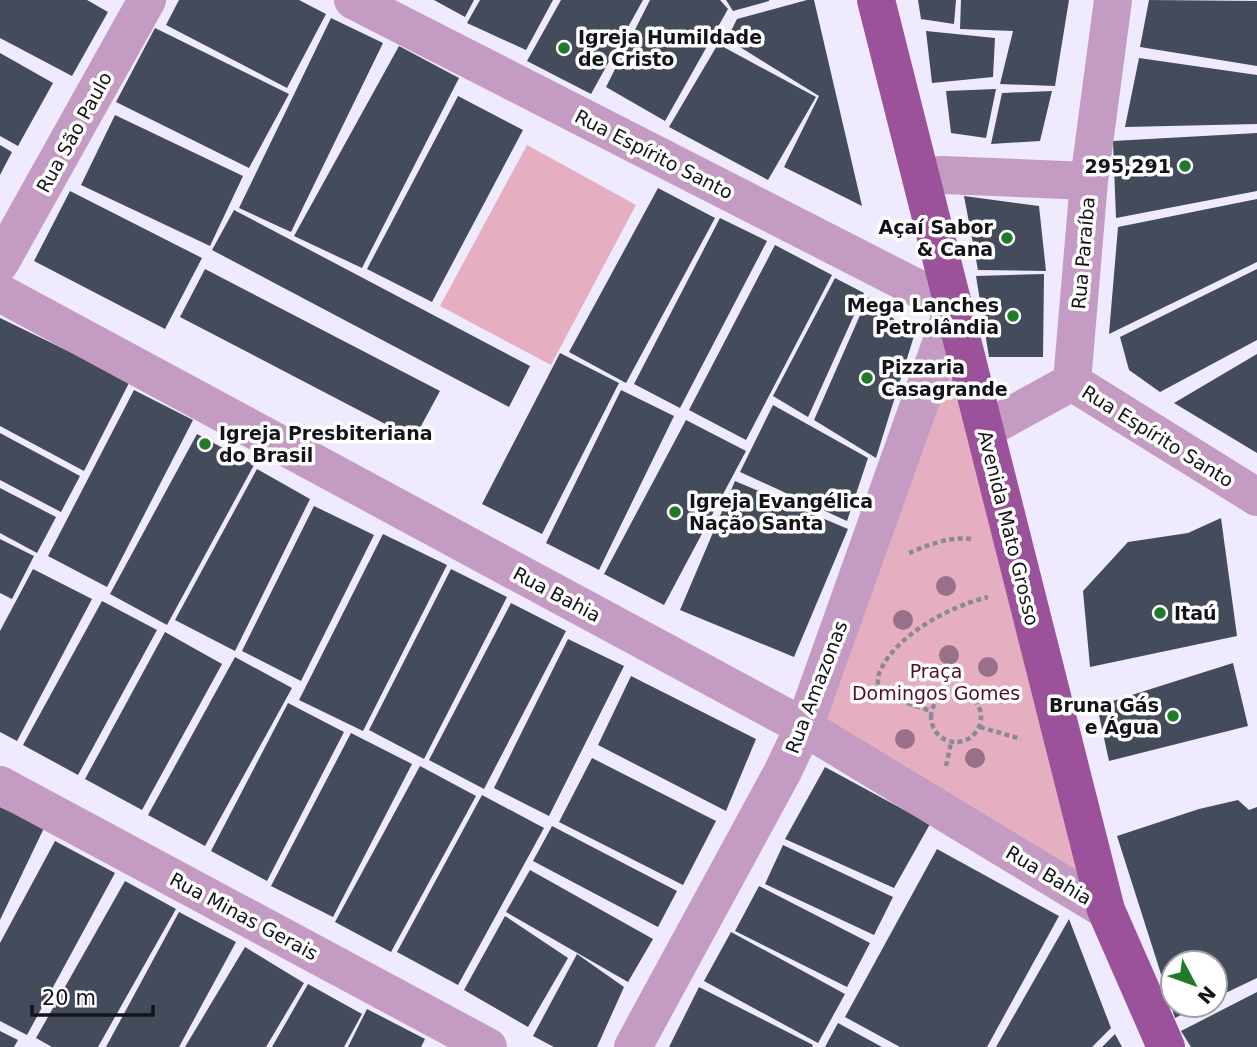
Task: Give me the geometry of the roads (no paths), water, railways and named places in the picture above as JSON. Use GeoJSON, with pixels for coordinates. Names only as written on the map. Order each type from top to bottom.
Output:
{"type":"FeatureCollection","features":[{"type":"Feature","properties":{"kind":"main road","name":"Avenida Mato Grosso"},"geometry":{"type":"LineString","coordinates":[[876,0],[1106,909],[1166,1047]]}},
{"type":"Feature","properties":{"kind":"street","name":"Rua São Paulo"},"geometry":{"type":"LineString","coordinates":[[0,263],[147,0]]}},
{"type":"Feature","properties":{"kind":"street","name":"Rua Espírito Santo"},"geometry":{"type":"LineString","coordinates":[[353,0],[954,307]]}},
{"type":"Feature","properties":{"kind":"street","name":"Rua Paraíba"},"geometry":{"type":"LineString","coordinates":[[1072,382],[1088,181],[1113,0]]}},
{"type":"Feature","properties":{"kind":"street"},"geometry":{"type":"LineString","coordinates":[[921,176],[943,174],[1088,181]]}},
{"type":"Feature","properties":{"kind":"street","name":"Rua Bahia"},"geometry":{"type":"LineString","coordinates":[[0,293],[804,727],[1106,909]]}},
{"type":"Feature","properties":{"kind":"street","name":"Rua Amazonas"},"geometry":{"type":"LineString","coordinates":[[633,1047],[782,773],[804,727],[954,307]]}},
{"type":"Feature","properties":{"kind":"street","name":"Rua Espírito Santo"},"geometry":{"type":"LineString","coordinates":[[984,426],[999,422],[1072,382],[1257,497]]}},
{"type":"Feature","properties":{"kind":"street","name":"Rua Minas Gerais"},"geometry":{"type":"LineString","coordinates":[[0,785],[488,1047]]}},
{"type":"Feature","properties":{"kind":"place","name":"Igreja Humildade de Cristo"},"geometry":{"type":"Point","coordinates":[564,48]}},
{"type":"Feature","properties":{"kind":"place","name":"295,291"},"geometry":{"type":"Point","coordinates":[1185,166]}},
{"type":"Feature","properties":{"kind":"place","name":"Açaí Sabor & Cana"},"geometry":{"type":"Point","coordinates":[1007,238]}},
{"type":"Feature","properties":{"kind":"place","name":"Mega Lanches Petrolândia"},"geometry":{"type":"Point","coordinates":[1013,316]}},
{"type":"Feature","properties":{"kind":"place","name":"Pizzaria Casagrande"},"geometry":{"type":"Point","coordinates":[867,378]}},
{"type":"Feature","properties":{"kind":"place","name":"Igreja Presbiteriana do Brasil"},"geometry":{"type":"Point","coordinates":[205,444]}},
{"type":"Feature","properties":{"kind":"place","name":"Igreja Evangélica Nação Santa"},"geometry":{"type":"Point","coordinates":[675,512]}},
{"type":"Feature","properties":{"kind":"place","name":"Itaú"},"geometry":{"type":"Point","coordinates":[1160,613]}},
{"type":"Feature","properties":{"kind":"place","name":"Bruna Gás e Água"},"geometry":{"type":"Point","coordinates":[1173,716]}},
{"type":"Feature","properties":{"kind":"park label","name":"Praça Domingos Gomes"},"geometry":{"type":"Point","coordinates":[936,682]}}]}
